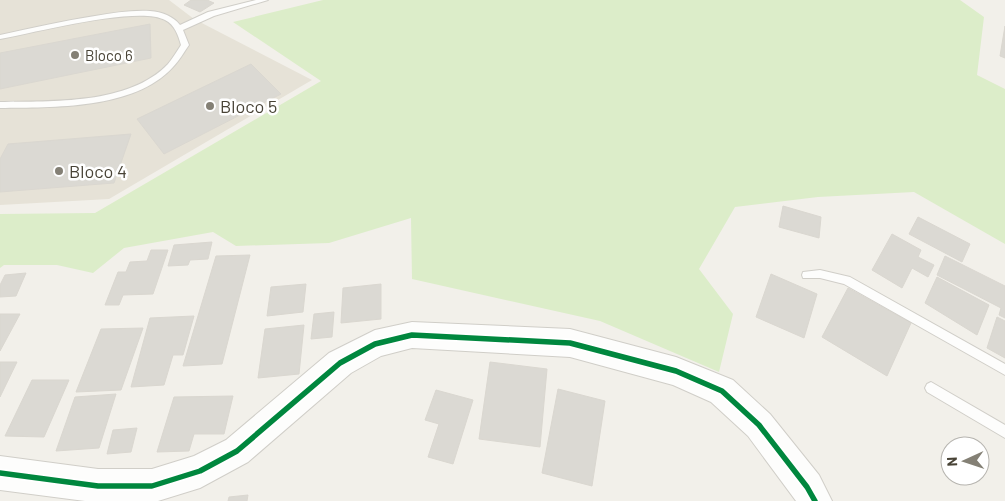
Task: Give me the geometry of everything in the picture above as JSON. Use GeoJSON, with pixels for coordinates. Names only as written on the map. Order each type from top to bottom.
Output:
{"type":"FeatureCollection","features":[{"type":"Feature","properties":{"kind":"street"},"geometry":{"type":"LineString","coordinates":[[0,473],[98,486],[152,486],[200,471],[237,452],[340,363],[375,344],[412,335],[570,343],[676,371],[722,391],[759,425],[807,487],[814,501]]}},
{"type":"Feature","properties":{"kind":"lane"},"geometry":{"type":"LineString","coordinates":[[181,28],[211,14],[264,0]]}},
{"type":"Feature","properties":{"kind":"lane"},"geometry":{"type":"LineString","coordinates":[[0,37],[112,16],[145,12],[164,16],[181,28],[185,45],[177,60],[161,76],[139,87],[104,98],[71,103],[0,105]]}},
{"type":"Feature","properties":{"kind":"lane"},"geometry":{"type":"LineString","coordinates":[[807,274],[820,274],[846,280],[1005,370]]}},
{"type":"Feature","properties":{"kind":"lane"},"geometry":{"type":"LineString","coordinates":[[931,388],[1005,432]]}},
{"type":"Feature","properties":{"kind":"shaded area"},"geometry":{"type":"Polygon","coordinates":[[[0,0],[169,0],[194,19],[312,80],[109,199],[0,205],[0,0]]]}},
{"type":"Feature","properties":{"kind":"green space"},"geometry":{"type":"Polygon","coordinates":[[[323,0],[960,0],[984,17],[977,75],[1005,89],[1005,244],[914,192],[818,197],[735,207],[699,269],[733,314],[719,372],[600,321],[412,279],[411,218],[329,243],[236,246],[213,232],[124,248],[93,273],[57,265],[4,265],[0,268],[0,214],[95,213],[321,81],[233,22],[323,0]]]}},
{"type":"Feature","properties":{"kind":"building"},"geometry":{"type":"Polygon","coordinates":[[[191,0],[207,0],[214,3],[200,12],[184,5],[191,0]]]}},
{"type":"Feature","properties":{"kind":"building","name":"Bloco 6"},"geometry":{"type":"Polygon","coordinates":[[[150,24],[151,58],[0,89],[0,53],[150,24]]]}},
{"type":"Feature","properties":{"kind":"building"},"geometry":{"type":"Polygon","coordinates":[[[1005,26],[1005,58],[1000,56],[1005,26]]]}},
{"type":"Feature","properties":{"kind":"building","name":"Bloco 5"},"geometry":{"type":"Polygon","coordinates":[[[251,64],[281,94],[164,154],[137,119],[251,64]]]}},
{"type":"Feature","properties":{"kind":"building","name":"Bloco 4"},"geometry":{"type":"Polygon","coordinates":[[[131,134],[114,183],[0,192],[0,159],[8,144],[131,134]]]}},
{"type":"Feature","properties":{"kind":"building"},"geometry":{"type":"Polygon","coordinates":[[[783,206],[821,217],[819,238],[779,227],[783,206]]]}},
{"type":"Feature","properties":{"kind":"building"},"geometry":{"type":"Polygon","coordinates":[[[918,217],[970,244],[962,262],[909,234],[918,217]]]}},
{"type":"Feature","properties":{"kind":"building"},"geometry":{"type":"Polygon","coordinates":[[[892,234],[921,250],[918,257],[934,265],[928,277],[912,268],[902,288],[872,270],[892,234]]]}},
{"type":"Feature","properties":{"kind":"building"},"geometry":{"type":"Polygon","coordinates":[[[212,242],[208,259],[190,260],[188,265],[168,266],[174,245],[212,242]]]}},
{"type":"Feature","properties":{"kind":"building"},"geometry":{"type":"Polygon","coordinates":[[[151,250],[168,250],[153,294],[123,295],[119,305],[105,305],[118,272],[126,272],[130,262],[147,261],[151,250]]]}},
{"type":"Feature","properties":{"kind":"building"},"geometry":{"type":"Polygon","coordinates":[[[250,255],[222,364],[183,366],[216,256],[250,255]]]}},
{"type":"Feature","properties":{"kind":"building"},"geometry":{"type":"Polygon","coordinates":[[[945,256],[1005,286],[1005,318],[999,315],[1001,308],[937,275],[945,256]]]}},
{"type":"Feature","properties":{"kind":"building"},"geometry":{"type":"Polygon","coordinates":[[[26,273],[16,296],[0,297],[0,285],[5,275],[26,273]]]}},
{"type":"Feature","properties":{"kind":"building"},"geometry":{"type":"Polygon","coordinates":[[[771,274],[817,294],[804,338],[756,317],[771,274]]]}},
{"type":"Feature","properties":{"kind":"building"},"geometry":{"type":"Polygon","coordinates":[[[937,277],[989,305],[977,335],[925,303],[937,277]]]}},
{"type":"Feature","properties":{"kind":"building"},"geometry":{"type":"Polygon","coordinates":[[[306,284],[303,312],[267,316],[271,287],[306,284]]]}},
{"type":"Feature","properties":{"kind":"building"},"geometry":{"type":"Polygon","coordinates":[[[381,284],[381,319],[341,323],[343,288],[381,284]]]}},
{"type":"Feature","properties":{"kind":"building"},"geometry":{"type":"Polygon","coordinates":[[[848,288],[911,323],[887,376],[822,337],[848,288]]]}},
{"type":"Feature","properties":{"kind":"building"},"geometry":{"type":"Polygon","coordinates":[[[334,312],[332,337],[311,339],[314,314],[334,312]]]}},
{"type":"Feature","properties":{"kind":"building"},"geometry":{"type":"Polygon","coordinates":[[[0,314],[20,314],[0,351],[0,314]]]}},
{"type":"Feature","properties":{"kind":"building"},"geometry":{"type":"Polygon","coordinates":[[[194,316],[183,355],[173,355],[164,385],[131,387],[150,318],[194,316]]]}},
{"type":"Feature","properties":{"kind":"building"},"geometry":{"type":"Polygon","coordinates":[[[997,317],[1005,321],[1005,358],[987,348],[997,317]]]}},
{"type":"Feature","properties":{"kind":"building"},"geometry":{"type":"Polygon","coordinates":[[[304,325],[299,374],[258,378],[265,329],[304,325]]]}},
{"type":"Feature","properties":{"kind":"building"},"geometry":{"type":"Polygon","coordinates":[[[143,328],[121,390],[76,392],[101,329],[143,328]]]}},
{"type":"Feature","properties":{"kind":"building"},"geometry":{"type":"Polygon","coordinates":[[[0,362],[17,362],[0,397],[0,362]]]}},
{"type":"Feature","properties":{"kind":"building"},"geometry":{"type":"Polygon","coordinates":[[[490,362],[547,369],[540,447],[479,439],[490,362]]]}},
{"type":"Feature","properties":{"kind":"building"},"geometry":{"type":"Polygon","coordinates":[[[32,380],[69,380],[44,437],[5,436],[32,380]]]}},
{"type":"Feature","properties":{"kind":"building"},"geometry":{"type":"Polygon","coordinates":[[[558,389],[605,401],[592,486],[542,473],[558,389]]]}},
{"type":"Feature","properties":{"kind":"building"},"geometry":{"type":"Polygon","coordinates":[[[436,390],[473,400],[453,464],[428,457],[439,424],[425,420],[436,390]]]}},
{"type":"Feature","properties":{"kind":"building"},"geometry":{"type":"Polygon","coordinates":[[[116,394],[99,448],[56,451],[75,397],[116,394]]]}},
{"type":"Feature","properties":{"kind":"building"},"geometry":{"type":"Polygon","coordinates":[[[233,396],[224,434],[194,434],[189,451],[157,452],[174,397],[233,396]]]}},
{"type":"Feature","properties":{"kind":"building"},"geometry":{"type":"Polygon","coordinates":[[[137,428],[131,452],[107,454],[113,430],[137,428]]]}},
{"type":"Feature","properties":{"kind":"building"},"geometry":{"type":"Polygon","coordinates":[[[248,495],[247,501],[228,501],[229,497],[248,495]]]}},
{"type":"Feature","properties":{"kind":"cycle path"},"geometry":{"type":"LineString","coordinates":[[0,473],[98,486],[152,486],[200,471],[237,451],[340,363],[375,344],[412,335],[570,343],[676,371],[722,391],[759,425],[807,487],[815,501]]}},
{"type":"Feature","properties":{"kind":"place","name":"Bloco 6"},"geometry":{"type":"Point","coordinates":[75,55]}},
{"type":"Feature","properties":{"kind":"place","name":"Bloco 5"},"geometry":{"type":"Point","coordinates":[210,106]}},
{"type":"Feature","properties":{"kind":"place","name":"Bloco 4"},"geometry":{"type":"Point","coordinates":[59,171]}}]}
